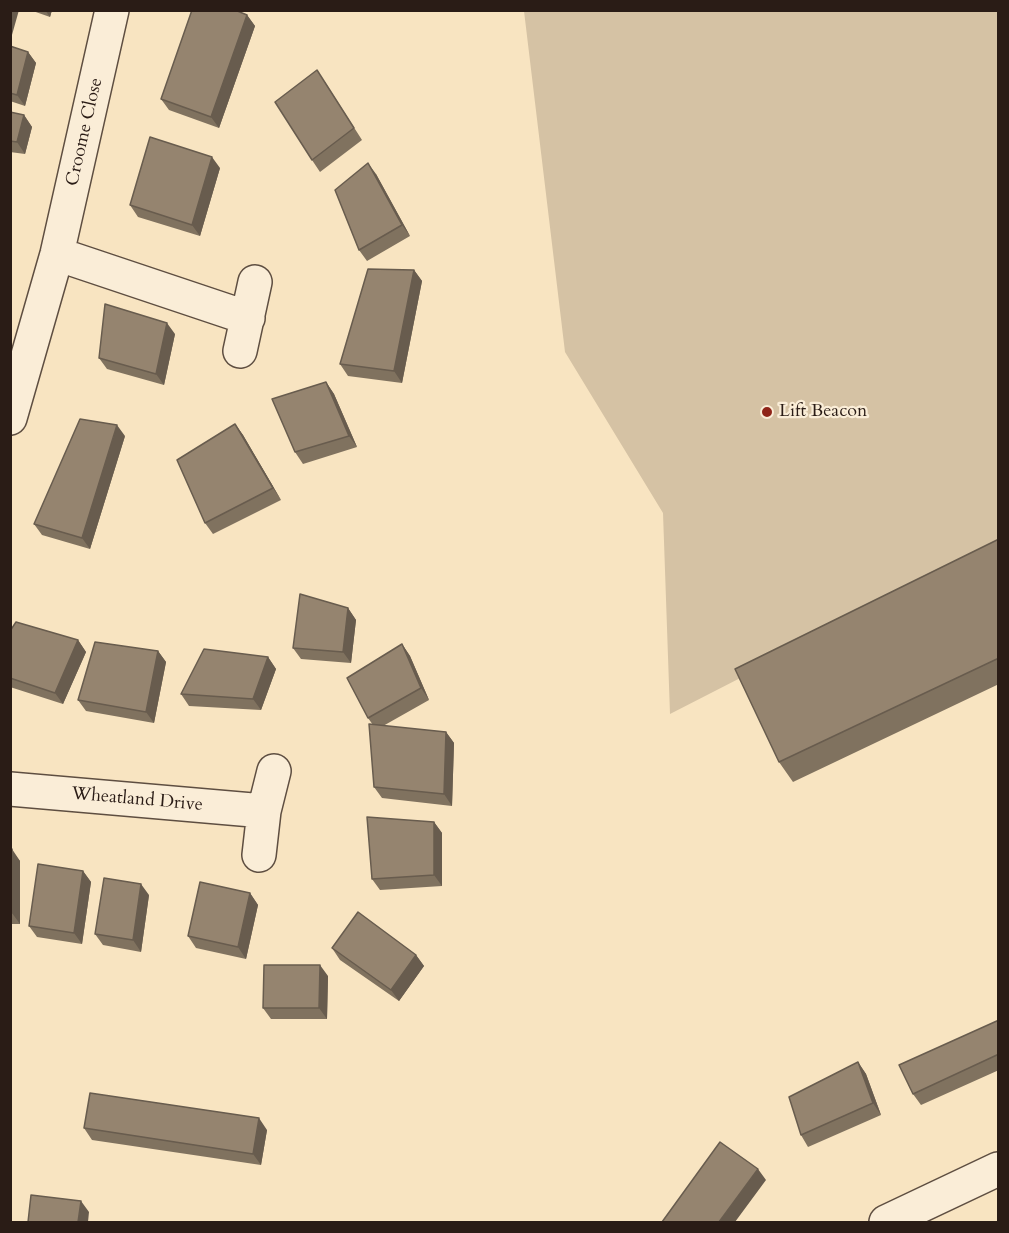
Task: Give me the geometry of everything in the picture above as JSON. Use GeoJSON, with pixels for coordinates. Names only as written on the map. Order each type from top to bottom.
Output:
{"type":"FeatureCollection","features":[{"type":"Feature","properties":{"kind":"street","name":"Croome Close"},"geometry":{"type":"LineString","coordinates":[[10,418],[57,254],[112,10]]}},
{"type":"Feature","properties":{"kind":"street"},"geometry":{"type":"LineString","coordinates":[[57,254],[248,318]]}},
{"type":"Feature","properties":{"kind":"street"},"geometry":{"type":"LineString","coordinates":[[240,351],[255,282]]}},
{"type":"Feature","properties":{"kind":"street"},"geometry":{"type":"LineString","coordinates":[[260,855],[264,811],[274,771]]}},
{"type":"Feature","properties":{"kind":"street","name":"Wheatland Drive"},"geometry":{"type":"LineString","coordinates":[[10,789],[264,811]]}},
{"type":"Feature","properties":{"kind":"street"},"geometry":{"type":"LineString","coordinates":[[886,1222],[999,1168]]}},
{"type":"Feature","properties":{"kind":"shaded area","name":"Lift Beacon"},"geometry":{"type":"Polygon","coordinates":[[[524,11],[998,11],[998,546],[670,714],[663,513],[565,352],[524,11]]]}},
{"type":"Feature","properties":{"kind":"building"},"geometry":{"type":"Polygon","coordinates":[[[192,10],[235,10],[247,15],[211,117],[161,99],[192,10]]]}},
{"type":"Feature","properties":{"kind":"building"},"geometry":{"type":"Polygon","coordinates":[[[10,46],[28,52],[17,95],[10,93],[10,46]]]}},
{"type":"Feature","properties":{"kind":"building"},"geometry":{"type":"Polygon","coordinates":[[[317,70],[354,128],[312,160],[275,102],[317,70]]]}},
{"type":"Feature","properties":{"kind":"building"},"geometry":{"type":"Polygon","coordinates":[[[10,112],[24,115],[17,142],[10,141],[10,112]]]}},
{"type":"Feature","properties":{"kind":"building"},"geometry":{"type":"Polygon","coordinates":[[[150,137],[212,157],[192,225],[130,205],[150,137]]]}},
{"type":"Feature","properties":{"kind":"building"},"geometry":{"type":"Polygon","coordinates":[[[368,163],[402,225],[359,250],[335,190],[368,163]]]}},
{"type":"Feature","properties":{"kind":"building"},"geometry":{"type":"Polygon","coordinates":[[[368,269],[414,270],[394,371],[340,364],[368,269]]]}},
{"type":"Feature","properties":{"kind":"building"},"geometry":{"type":"Polygon","coordinates":[[[105,304],[167,323],[156,374],[99,358],[105,304]]]}},
{"type":"Feature","properties":{"kind":"building"},"geometry":{"type":"Polygon","coordinates":[[[326,382],[349,436],[295,452],[272,399],[326,382]]]}},
{"type":"Feature","properties":{"kind":"building"},"geometry":{"type":"Polygon","coordinates":[[[80,419],[117,425],[82,538],[34,524],[80,419]]]}},
{"type":"Feature","properties":{"kind":"building"},"geometry":{"type":"Polygon","coordinates":[[[235,424],[273,488],[205,523],[177,460],[235,424]]]}},
{"type":"Feature","properties":{"kind":"building"},"geometry":{"type":"Polygon","coordinates":[[[999,539],[999,658],[779,762],[735,669],[999,539]]]}},
{"type":"Feature","properties":{"kind":"building"},"geometry":{"type":"Polygon","coordinates":[[[300,594],[348,608],[343,652],[293,648],[300,594]]]}},
{"type":"Feature","properties":{"kind":"building"},"geometry":{"type":"Polygon","coordinates":[[[16,622],[78,640],[55,693],[10,678],[10,631],[16,622]]]}},
{"type":"Feature","properties":{"kind":"building"},"geometry":{"type":"Polygon","coordinates":[[[95,642],[158,651],[146,712],[78,700],[95,642]]]}},
{"type":"Feature","properties":{"kind":"building"},"geometry":{"type":"Polygon","coordinates":[[[402,644],[421,688],[368,718],[347,678],[402,644]]]}},
{"type":"Feature","properties":{"kind":"building"},"geometry":{"type":"Polygon","coordinates":[[[204,649],[268,657],[253,699],[181,694],[204,649]]]}},
{"type":"Feature","properties":{"kind":"building"},"geometry":{"type":"Polygon","coordinates":[[[369,724],[446,732],[444,794],[374,787],[369,724]]]}},
{"type":"Feature","properties":{"kind":"building"},"geometry":{"type":"Polygon","coordinates":[[[367,817],[434,822],[434,875],[372,879],[367,817]]]}},
{"type":"Feature","properties":{"kind":"building"},"geometry":{"type":"Polygon","coordinates":[[[10,849],[12,849],[12,913],[10,913],[10,849]]]}},
{"type":"Feature","properties":{"kind":"building"},"geometry":{"type":"Polygon","coordinates":[[[38,864],[83,871],[74,933],[29,926],[38,864]]]}},
{"type":"Feature","properties":{"kind":"building"},"geometry":{"type":"Polygon","coordinates":[[[104,878],[141,884],[133,940],[95,934],[104,878]]]}},
{"type":"Feature","properties":{"kind":"building"},"geometry":{"type":"Polygon","coordinates":[[[200,882],[250,893],[238,947],[188,936],[200,882]]]}},
{"type":"Feature","properties":{"kind":"building"},"geometry":{"type":"Polygon","coordinates":[[[358,912],[416,955],[391,990],[332,948],[358,912]]]}},
{"type":"Feature","properties":{"kind":"building"},"geometry":{"type":"Polygon","coordinates":[[[264,965],[320,965],[319,1008],[263,1008],[264,965]]]}},
{"type":"Feature","properties":{"kind":"building"},"geometry":{"type":"Polygon","coordinates":[[[999,1020],[999,1054],[913,1094],[899,1065],[999,1020]]]}},
{"type":"Feature","properties":{"kind":"building"},"geometry":{"type":"Polygon","coordinates":[[[858,1062],[873,1103],[801,1135],[789,1097],[858,1062]]]}},
{"type":"Feature","properties":{"kind":"building"},"geometry":{"type":"Polygon","coordinates":[[[90,1093],[259,1118],[253,1154],[84,1128],[90,1093]]]}},
{"type":"Feature","properties":{"kind":"building"},"geometry":{"type":"Polygon","coordinates":[[[720,1142],[758,1169],[719,1222],[662,1222],[720,1142]]]}},
{"type":"Feature","properties":{"kind":"building"},"geometry":{"type":"Polygon","coordinates":[[[31,1195],[81,1201],[78,1222],[28,1222],[31,1195]]]}},
{"type":"Feature","properties":{"kind":"place","name":"Lift Beacon"},"geometry":{"type":"Point","coordinates":[767,412]}}]}
